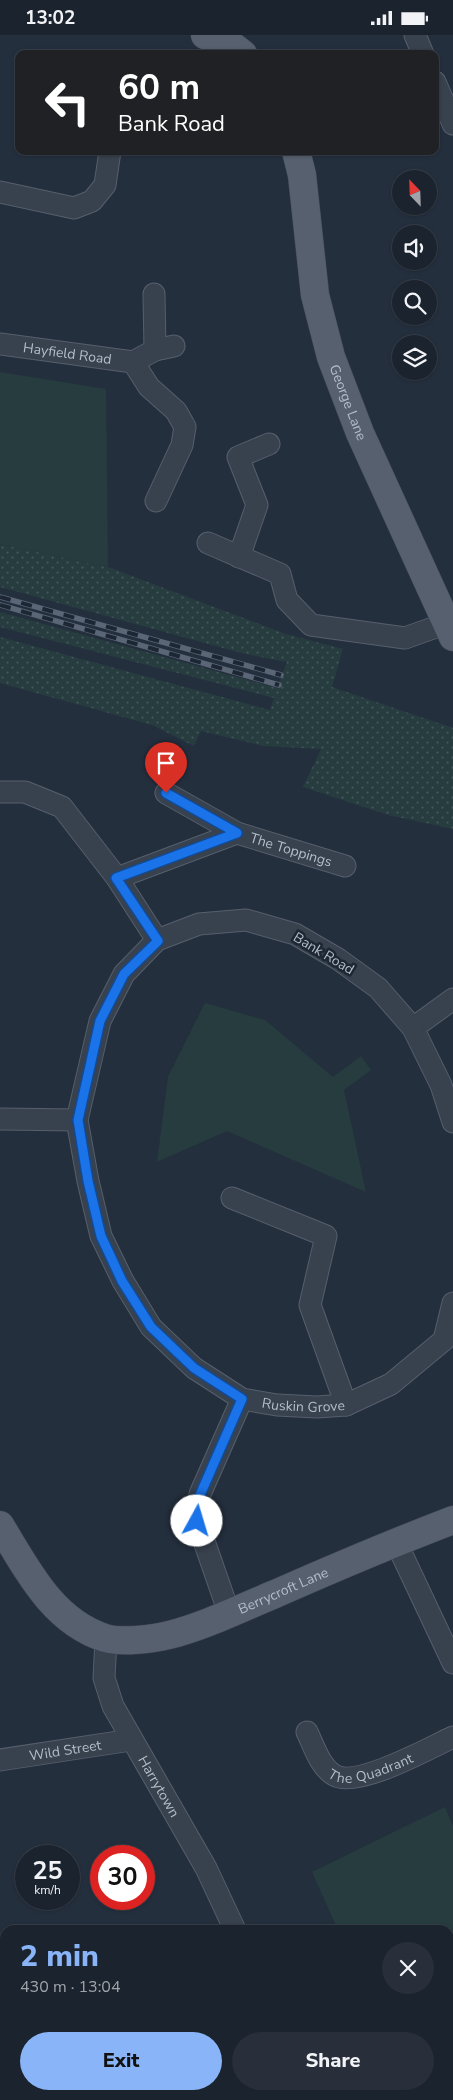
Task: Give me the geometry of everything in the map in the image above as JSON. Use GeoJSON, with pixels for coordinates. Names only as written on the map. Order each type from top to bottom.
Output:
{"type":"FeatureCollection","features":[{"type":"Feature","properties":{"kind":"main road","name":"George Lane"},"geometry":{"type":"LineString","coordinates":[[297,155],[302,175],[315,295],[331,357],[360,433],[450,630]]}},
{"type":"Feature","properties":{"kind":"main road","name":"Berrycroft Lane"},"geometry":{"type":"LineString","coordinates":[[106,1639],[135,1640],[169,1635],[229,1613],[396,1542],[453,1520]]}},
{"type":"Feature","properties":{"kind":"main road"},"geometry":{"type":"LineString","coordinates":[[0,1525],[29,1571],[58,1611],[106,1639]]}},
{"type":"Feature","properties":{"kind":"street"},"geometry":{"type":"LineString","coordinates":[[415,35],[421,50]]}},
{"type":"Feature","properties":{"kind":"street"},"geometry":{"type":"LineString","coordinates":[[439,92],[453,125]]}},
{"type":"Feature","properties":{"kind":"street"},"geometry":{"type":"LineString","coordinates":[[0,192],[74,208],[92,201],[105,185],[109,155]]}},
{"type":"Feature","properties":{"kind":"street"},"geometry":{"type":"LineString","coordinates":[[154,294],[164,348],[133,362],[149,387],[176,411],[185,427],[182,445],[156,501]]}},
{"type":"Feature","properties":{"kind":"street","name":"Hayfield Road"},"geometry":{"type":"LineString","coordinates":[[0,344],[133,362]]}},
{"type":"Feature","properties":{"kind":"street"},"geometry":{"type":"LineString","coordinates":[[239,557],[257,505],[238,457],[269,445]]}},
{"type":"Feature","properties":{"kind":"street"},"geometry":{"type":"LineString","coordinates":[[208,543],[280,574],[288,600],[311,625],[405,638],[450,630]]}},
{"type":"Feature","properties":{"kind":"street"},"geometry":{"type":"LineString","coordinates":[[0,792],[25,792],[62,807],[116,878],[158,941]]}},
{"type":"Feature","properties":{"kind":"street","name":"The Toppings"},"geometry":{"type":"LineString","coordinates":[[166,793],[237,833],[345,866]]}},
{"type":"Feature","properties":{"kind":"street","name":"The Toppings"},"geometry":{"type":"LineString","coordinates":[[116,878],[237,833]]}},
{"type":"Feature","properties":{"kind":"street","name":"Bank Road"},"geometry":{"type":"LineString","coordinates":[[242,1399],[194,1368],[151,1327],[122,1281],[101,1236],[88,1181],[78,1120],[100,1021],[124,974],[158,941],[199,924],[246,920],[295,934],[338,959],[378,988],[413,1028]]}},
{"type":"Feature","properties":{"kind":"street"},"geometry":{"type":"LineString","coordinates":[[453,999],[413,1028],[441,1085],[453,1122]]}},
{"type":"Feature","properties":{"kind":"street"},"geometry":{"type":"LineString","coordinates":[[0,1119],[78,1120]]}},
{"type":"Feature","properties":{"kind":"street"},"geometry":{"type":"LineString","coordinates":[[232,1198],[326,1236],[310,1305],[346,1405]]}},
{"type":"Feature","properties":{"kind":"street","name":"Ruskin Grove"},"geometry":{"type":"LineString","coordinates":[[229,1613],[197,1521],[200,1495],[242,1399],[277,1405],[317,1407],[346,1405],[391,1384],[448,1343],[453,1303]]}},
{"type":"Feature","properties":{"kind":"street"},"geometry":{"type":"LineString","coordinates":[[396,1542],[453,1663]]}},
{"type":"Feature","properties":{"kind":"street","name":"Harrytown"},"geometry":{"type":"LineString","coordinates":[[106,1639],[104,1678],[113,1707],[206,1868],[233,1925]]}},
{"type":"Feature","properties":{"kind":"street","name":"The Quadrant"},"geometry":{"type":"LineString","coordinates":[[307,1732],[323,1764],[334,1775],[350,1779],[368,1775],[453,1737]]}},
{"type":"Feature","properties":{"kind":"street","name":"Wild Street"},"geometry":{"type":"LineString","coordinates":[[0,1759],[131,1740]]}},
{"type":"Feature","properties":{"kind":"green space"},"geometry":{"type":"Polygon","coordinates":[[[0,372],[106,389],[108,567],[0,544],[0,372]]]}},
{"type":"Feature","properties":{"kind":"green space"},"geometry":{"type":"Polygon","coordinates":[[[0,544],[108,567],[286,634],[343,649],[332,687],[453,728],[453,829],[388,815],[303,787],[321,749],[263,746],[201,731],[194,746],[152,725],[0,683],[0,637],[270,710],[274,698],[0,627],[0,612],[277,688],[287,662],[245,654],[0,587],[0,544]]]}},
{"type":"Feature","properties":{"kind":"green space"},"geometry":{"type":"Polygon","coordinates":[[[205,1003],[265,1020],[333,1077],[361,1056],[371,1070],[344,1090],[366,1192],[227,1131],[157,1162],[168,1077],[205,1003]]]}},
{"type":"Feature","properties":{"kind":"green space"},"geometry":{"type":"Polygon","coordinates":[[[445,1807],[453,1826],[453,1925],[336,1925],[312,1872],[445,1807]]]}},
{"type":"Feature","properties":{"kind":"railway"},"geometry":{"type":"LineString","coordinates":[[0,597],[281,675]]}},
{"type":"Feature","properties":{"kind":"railway"},"geometry":{"type":"LineString","coordinates":[[0,605],[279,685]]}},
{"type":"Feature","properties":{"kind":"route"},"geometry":{"type":"LineString","coordinates":[[166,793],[237,833],[116,878],[158,941],[124,974],[100,1021],[89,1061],[78,1120],[88,1181],[101,1236],[122,1281],[151,1327],[194,1368],[242,1399],[200,1495],[197,1521]]}}]}
